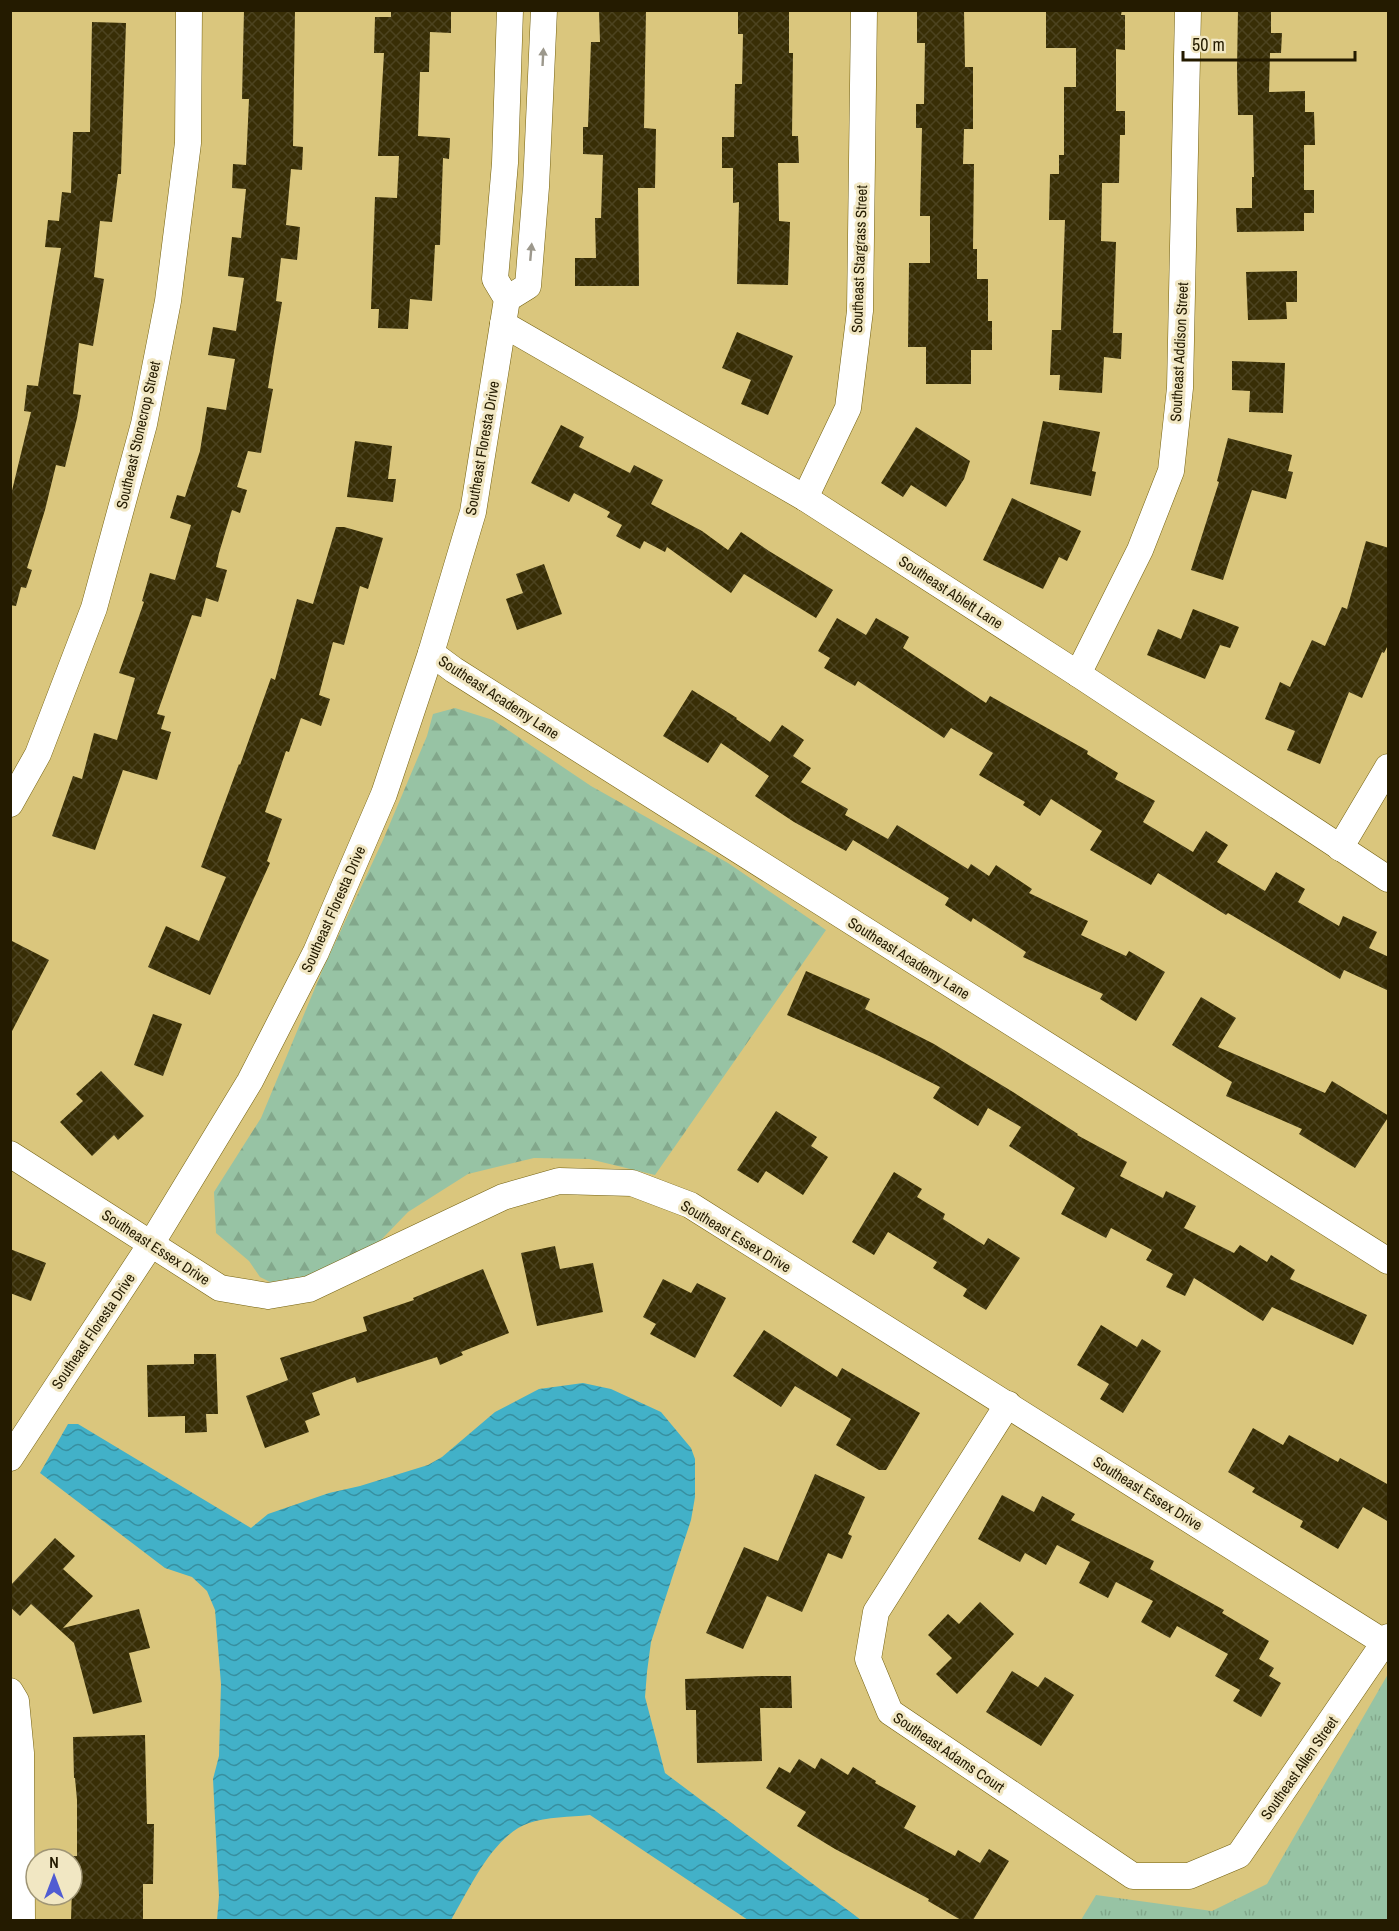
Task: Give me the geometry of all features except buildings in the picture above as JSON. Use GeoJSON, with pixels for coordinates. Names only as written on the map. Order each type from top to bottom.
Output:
{"type":"FeatureCollection","features":[{"type":"Feature","properties":{"kind":"street","name":"Southeast Stonecrop Street"},"geometry":{"type":"LineString","coordinates":[[10,804],[38,754],[94,608],[144,424],[168,301],[188,143],[189,10]]}},
{"type":"Feature","properties":{"kind":"street"},"geometry":{"type":"LineString","coordinates":[[510,10],[505,150],[495,279],[507,298],[528,286],[536,187],[544,10]]}},
{"type":"Feature","properties":{"kind":"street","name":"Southeast Stargrass Street"},"geometry":{"type":"LineString","coordinates":[[805,498],[848,408],[860,311],[864,10]]}},
{"type":"Feature","properties":{"kind":"street","name":"Southeast Addison Street"},"geometry":{"type":"LineString","coordinates":[[1078,674],[1140,550],[1171,471],[1180,388],[1188,10]]}},
{"type":"Feature","properties":{"kind":"street","name":"Southeast Floresta Drive"},"geometry":{"type":"LineString","coordinates":[[10,1458],[151,1244],[250,1080],[316,952],[384,794],[431,653],[473,512],[507,298]]}},
{"type":"Feature","properties":{"kind":"street","name":"Southeast Ablett Lane"},"geometry":{"type":"LineString","coordinates":[[502,324],[805,498],[1389,879]]}},
{"type":"Feature","properties":{"kind":"street","name":"Southeast Academy Lane"},"geometry":{"type":"LineString","coordinates":[[431,653],[474,683],[1389,1261]]}},
{"type":"Feature","properties":{"kind":"street"},"geometry":{"type":"LineString","coordinates":[[1340,848],[1389,767]]}},
{"type":"Feature","properties":{"kind":"street","name":"Southeast Essex Drive"},"geometry":{"type":"LineString","coordinates":[[10,1154],[220,1288],[268,1296],[309,1289],[503,1197],[559,1181],[632,1183],[690,1205],[1387,1640]]}},
{"type":"Feature","properties":{"kind":"street","name":"Southeast Adams Court"},"geometry":{"type":"LineString","coordinates":[[1008,1404],[876,1612],[868,1659],[890,1712],[1123,1870],[1133,1876],[1189,1876]]}},
{"type":"Feature","properties":{"kind":"street","name":"Southeast Allen Street"},"geometry":{"type":"LineString","coordinates":[[1189,1876],[1239,1855],[1387,1640]]}},
{"type":"Feature","properties":{"kind":"street"},"geometry":{"type":"LineString","coordinates":[[10,1691],[16,1701],[21,1753],[22,1920]]}},
{"type":"Feature","properties":{"kind":"green space"},"geometry":{"type":"Polygon","coordinates":[[[455,708],[493,720],[591,786],[728,863],[826,930],[655,1175],[589,1159],[534,1158],[468,1174],[408,1212],[381,1240],[372,1245],[306,1276],[270,1282],[260,1277],[249,1261],[216,1233],[214,1192],[261,1118],[322,971],[383,840],[427,736],[433,714],[455,708]]]}},
{"type":"Feature","properties":{"kind":"green space"},"geometry":{"type":"Polygon","coordinates":[[[1388,1674],[1388,1920],[1081,1920],[1096,1895],[1212,1911],[1267,1884],[1388,1674]]]}},
{"type":"Feature","properties":{"kind":"water"},"geometry":{"type":"Polygon","coordinates":[[[583,1383],[611,1389],[661,1412],[691,1448],[695,1459],[695,1497],[691,1520],[651,1642],[647,1672],[645,1697],[665,1773],[861,1920],[748,1920],[590,1815],[543,1820],[516,1829],[493,1851],[483,1865],[451,1920],[217,1920],[219,1896],[213,1779],[219,1756],[221,1684],[215,1610],[207,1591],[192,1577],[165,1568],[40,1473],[68,1424],[78,1424],[251,1528],[268,1514],[329,1493],[428,1465],[442,1457],[495,1412],[539,1389],[583,1383]]]}}]}
